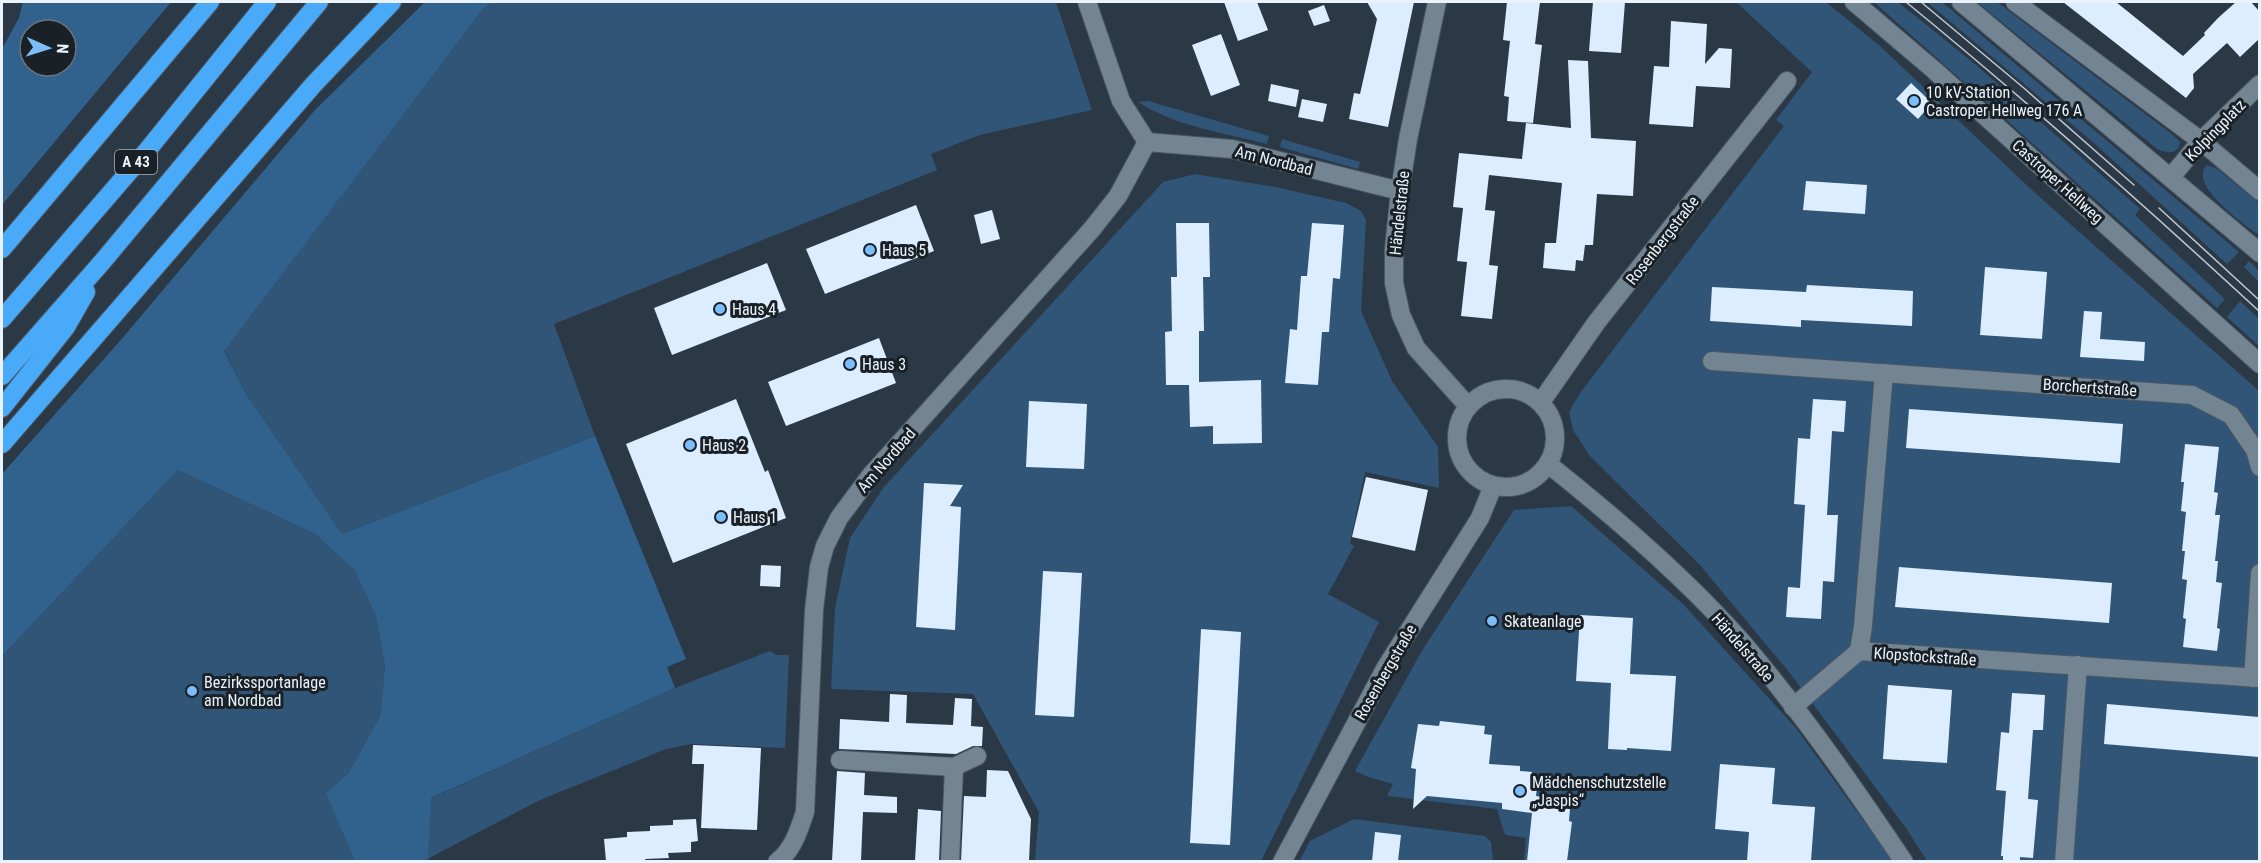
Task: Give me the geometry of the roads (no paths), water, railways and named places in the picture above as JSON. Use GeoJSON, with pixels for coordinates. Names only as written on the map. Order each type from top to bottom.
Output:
{"type":"FeatureCollection","features":[{"type":"Feature","properties":{"kind":"highway"},"geometry":{"type":"LineString","coordinates":[[2,249],[210,2]]}},
{"type":"Feature","properties":{"kind":"highway","name":"A 43"},"geometry":{"type":"LineString","coordinates":[[2,319],[146,152],[267,2]]}},
{"type":"Feature","properties":{"kind":"highway","name":"A 43"},"geometry":{"type":"LineString","coordinates":[[2,376],[103,261],[319,2]]}},
{"type":"Feature","properties":{"kind":"highway"},"geometry":{"type":"LineString","coordinates":[[2,444],[314,84],[392,2]]}},
{"type":"Feature","properties":{"kind":"highway"},"geometry":{"type":"LineString","coordinates":[[2,408],[66,327],[103,261]]}},
{"type":"Feature","properties":{"kind":"street"},"geometry":{"type":"LineString","coordinates":[[1087,2],[1121,102],[1147,142]]}},
{"type":"Feature","properties":{"kind":"street","name":"Händelstraße"},"geometry":{"type":"LineString","coordinates":[[1437,2],[1408,139],[1400,190],[1394,249],[1394,283],[1401,315],[1416,348],[1467,405]]}},
{"type":"Feature","properties":{"kind":"street","name":"Castroper Hellweg"},"geometry":{"type":"LineString","coordinates":[[1854,2],[1952,86],[2259,364]]}},
{"type":"Feature","properties":{"kind":"street"},"geometry":{"type":"LineString","coordinates":[[1961,2],[2259,253]]}},
{"type":"Feature","properties":{"kind":"street"},"geometry":{"type":"LineString","coordinates":[[2015,2],[2201,141],[2259,191]]}},
{"type":"Feature","properties":{"kind":"street","name":"Rosenbergstraße"},"geometry":{"type":"LineString","coordinates":[[1540,402],[1596,323],[1787,81]]}},
{"type":"Feature","properties":{"kind":"street","name":"Kolpingplatz"},"geometry":{"type":"LineString","coordinates":[[2171,177],[2201,141],[2259,84]]}},
{"type":"Feature","properties":{"kind":"street","name":"Am Nordbad"},"geometry":{"type":"LineString","coordinates":[[777,861],[792,855],[805,812],[814,610],[819,567],[825,546],[839,518],[871,476],[1092,229],[1118,196],[1147,142],[1232,149],[1400,190]]}},
{"type":"Feature","properties":{"kind":"street","name":"Borchertstraße"},"geometry":{"type":"LineString","coordinates":[[1712,361],[2192,395],[2231,415],[2255,450],[2259,467]]}},
{"type":"Feature","properties":{"kind":"street"},"geometry":{"type":"LineString","coordinates":[[1859,651],[1884,373]]}},
{"type":"Feature","properties":{"kind":"street"},"geometry":{"type":"LineString","coordinates":[[1503,387],[1523,391],[1540,402],[1551,415],[1555,432],[1554,448],[1548,464],[1537,476],[1524,484],[1508,488],[1493,486],[1477,478],[1464,466],[1457,450],[1457,426],[1467,405],[1483,393],[1503,387]]}},
{"type":"Feature","properties":{"kind":"street","name":"Händelstraße"},"geometry":{"type":"LineString","coordinates":[[1548,464],[1659,556],[1741,642],[1840,767],[1904,861]]}},
{"type":"Feature","properties":{"kind":"street","name":"Rosenbergstraße"},"geometry":{"type":"LineString","coordinates":[[1282,861],[1386,668],[1480,518],[1493,486]]}},
{"type":"Feature","properties":{"kind":"street"},"geometry":{"type":"LineString","coordinates":[[2256,678],[2259,573]]}},
{"type":"Feature","properties":{"kind":"street","name":"Klopstockstraße"},"geometry":{"type":"LineString","coordinates":[[1793,707],[1859,651],[2256,678]]}},
{"type":"Feature","properties":{"kind":"street"},"geometry":{"type":"LineString","coordinates":[[2064,861],[2078,665]]}},
{"type":"Feature","properties":{"kind":"street"},"geometry":{"type":"LineString","coordinates":[[840,760],[954,767],[977,756]]}},
{"type":"Feature","properties":{"kind":"street"},"geometry":{"type":"LineString","coordinates":[[950,861],[954,767]]}},
{"type":"Feature","properties":{"kind":"tram line"},"geometry":{"type":"LineString","coordinates":[[1906,2],[2085,154],[2260,312]]}},
{"type":"Feature","properties":{"kind":"tram line"},"geometry":{"type":"LineString","coordinates":[[1921,2],[2134,185]]}},
{"type":"Feature","properties":{"kind":"tram line"},"geometry":{"type":"LineString","coordinates":[[2159,208],[2258,299]]}},
{"type":"Feature","properties":{"kind":"place","name":"10 kV-Station Castroper Hellweg 176 A"},"geometry":{"type":"Point","coordinates":[1914,101]}},
{"type":"Feature","properties":{"kind":"place","name":"Haus 5"},"geometry":{"type":"Point","coordinates":[870,250]}},
{"type":"Feature","properties":{"kind":"place","name":"Haus 4"},"geometry":{"type":"Point","coordinates":[720,309]}},
{"type":"Feature","properties":{"kind":"place","name":"Haus 3"},"geometry":{"type":"Point","coordinates":[850,364]}},
{"type":"Feature","properties":{"kind":"place","name":"Haus 2"},"geometry":{"type":"Point","coordinates":[690,445]}},
{"type":"Feature","properties":{"kind":"place","name":"Haus 1"},"geometry":{"type":"Point","coordinates":[721,517]}},
{"type":"Feature","properties":{"kind":"place","name":"Skateanlage"},"geometry":{"type":"Point","coordinates":[1492,621]}},
{"type":"Feature","properties":{"kind":"place","name":"Bezirkssportanlage am Nordbad"},"geometry":{"type":"Point","coordinates":[192,691]}},
{"type":"Feature","properties":{"kind":"place","name":"Mädchenschutzstelle „Jaspis“"},"geometry":{"type":"Point","coordinates":[1520,791]}}]}
